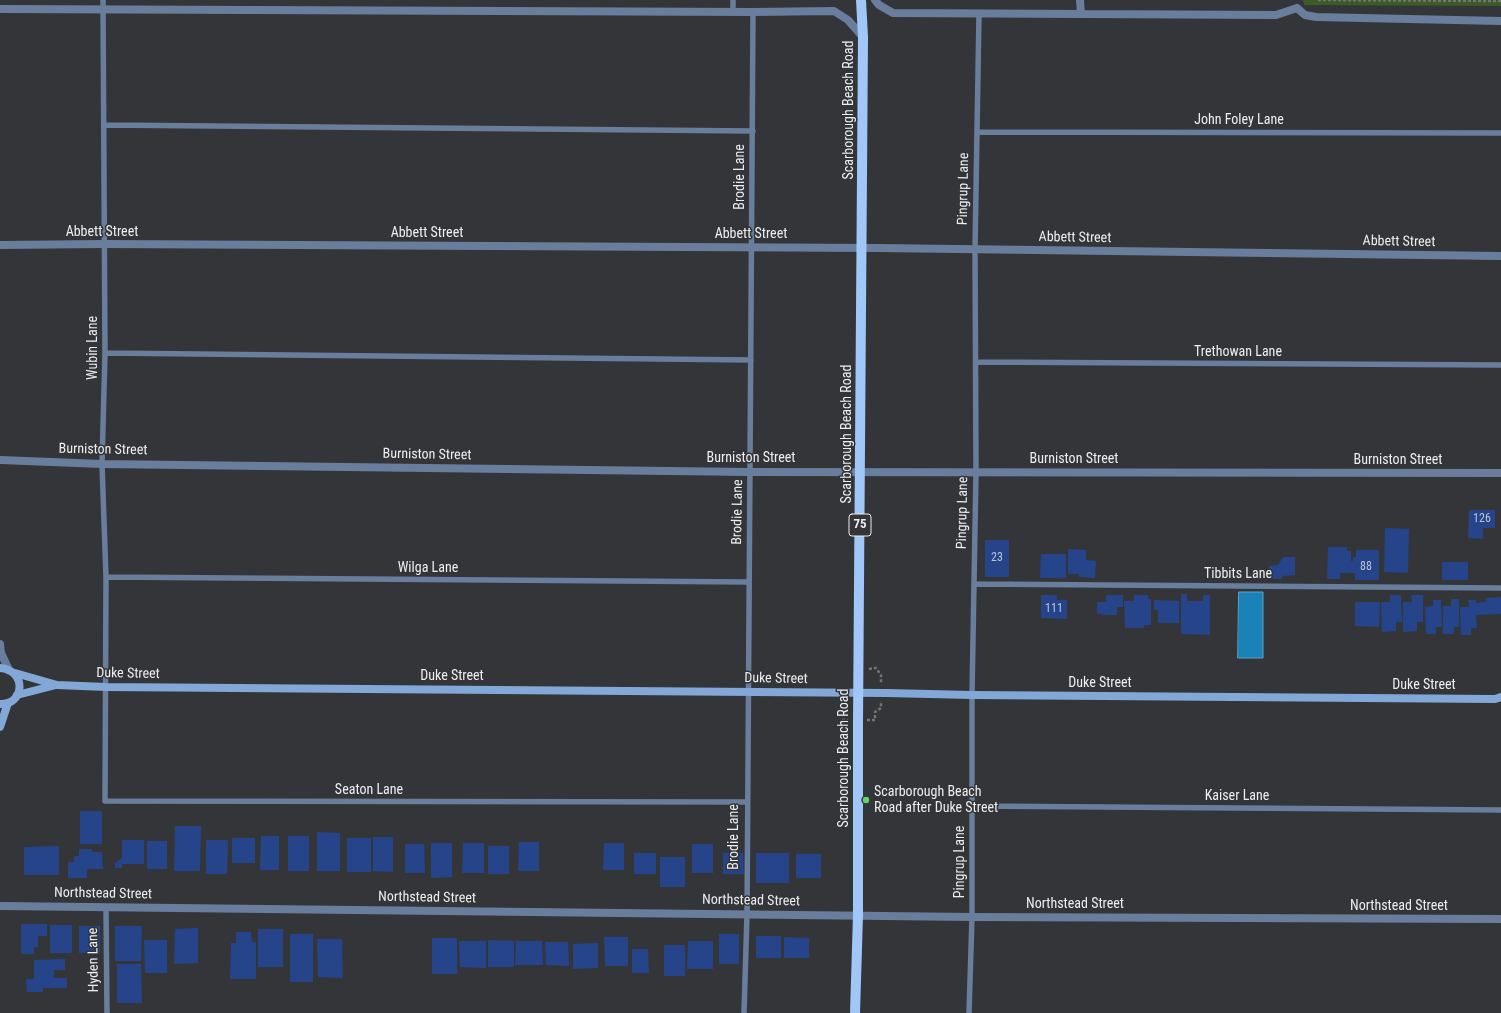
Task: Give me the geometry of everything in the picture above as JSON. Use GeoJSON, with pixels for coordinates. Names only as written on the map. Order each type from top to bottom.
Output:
{"type":"FeatureCollection","features":[{"type":"Feature","properties":{"kind":"main road","name":"Scarborough Beach Road"},"geometry":{"type":"LineString","coordinates":[[855,1013],[858,916],[864,37],[861,0]]}},
{"type":"Feature","properties":{"kind":"main road","name":"Duke Street"},"geometry":{"type":"LineString","coordinates":[[0,668],[57,685],[106,687],[859,692],[972,695],[1499,699]]}},
{"type":"Feature","properties":{"kind":"main road"},"geometry":{"type":"LineString","coordinates":[[0,728],[4,703],[13,700],[18,695],[20,683],[12,671]]}},
{"type":"Feature","properties":{"kind":"main road","name":"Duke Street"},"geometry":{"type":"LineString","coordinates":[[18,695],[57,685]]}},
{"type":"Feature","properties":{"kind":"street"},"geometry":{"type":"LineString","coordinates":[[875,0],[879,5],[893,13],[1276,15],[1296,4],[1305,15],[1316,17],[1501,20]]}},
{"type":"Feature","properties":{"kind":"street"},"geometry":{"type":"LineString","coordinates":[[1080,0],[1081,14]]}},
{"type":"Feature","properties":{"kind":"street"},"geometry":{"type":"LineString","coordinates":[[0,8],[733,12],[834,11],[848,20],[864,37]]}},
{"type":"Feature","properties":{"kind":"street","name":"Abbett Street"},"geometry":{"type":"LineString","coordinates":[[0,245],[104,244],[752,247],[1501,256]]}},
{"type":"Feature","properties":{"kind":"street","name":"Burniston Street"},"geometry":{"type":"LineString","coordinates":[[0,460],[102,464],[750,472],[1501,473]]}},
{"type":"Feature","properties":{"kind":"street"},"geometry":{"type":"LineString","coordinates":[[0,644],[1,653],[12,671]]}},
{"type":"Feature","properties":{"kind":"street","name":"Northstead Street"},"geometry":{"type":"LineString","coordinates":[[0,906],[858,916],[1501,919]]}},
{"type":"Feature","properties":{"kind":"lane","name":"Wubin Lane"},"geometry":{"type":"LineString","coordinates":[[104,0],[105,353],[102,464],[106,577],[106,687]]}},
{"type":"Feature","properties":{"kind":"lane"},"geometry":{"type":"LineString","coordinates":[[733,0],[733,12]]}},
{"type":"Feature","properties":{"kind":"lane","name":"Brodie Lane"},"geometry":{"type":"LineString","coordinates":[[744,1013],[747,914],[746,802],[753,12]]}},
{"type":"Feature","properties":{"kind":"lane","name":"Pingrup Lane"},"geometry":{"type":"LineString","coordinates":[[970,1013],[972,916],[972,695],[976,472],[975,249],[979,14]]}},
{"type":"Feature","properties":{"kind":"lane"},"geometry":{"type":"LineString","coordinates":[[105,125],[753,131]]}},
{"type":"Feature","properties":{"kind":"lane","name":"John Foley Lane"},"geometry":{"type":"LineString","coordinates":[[977,132],[1501,133]]}},
{"type":"Feature","properties":{"kind":"lane"},"geometry":{"type":"LineString","coordinates":[[105,353],[751,360]]}},
{"type":"Feature","properties":{"kind":"lane","name":"Trethowan Lane"},"geometry":{"type":"LineString","coordinates":[[976,362],[1501,365]]}},
{"type":"Feature","properties":{"kind":"lane","name":"Wilga Lane"},"geometry":{"type":"LineString","coordinates":[[106,577],[749,582]]}},
{"type":"Feature","properties":{"kind":"lane","name":"Tibbits Lane"},"geometry":{"type":"LineString","coordinates":[[974,584],[1501,588]]}},
{"type":"Feature","properties":{"kind":"lane","name":"Seaton Lane"},"geometry":{"type":"LineString","coordinates":[[106,687],[105,801],[746,802]]}},
{"type":"Feature","properties":{"kind":"lane","name":"Kaiser Lane"},"geometry":{"type":"LineString","coordinates":[[972,806],[1501,810]]}},
{"type":"Feature","properties":{"kind":"lane","name":"Hyden Lane"},"geometry":{"type":"LineString","coordinates":[[106,908],[107,1013]]}},
{"type":"Feature","properties":{"kind":"path"},"geometry":{"type":"LineString","coordinates":[[1318,0],[1501,1]]}},
{"type":"Feature","properties":{"kind":"green space"},"geometry":{"type":"Polygon","coordinates":[[[1303,0],[1501,0],[1501,6],[1304,5],[1303,0]]]}},
{"type":"Feature","properties":{"kind":"water"},"geometry":{"type":"Polygon","coordinates":[[[1239,592],[1263,592],[1263,658],[1238,658],[1239,592]]]}},
{"type":"Feature","properties":{"kind":"building"},"geometry":{"type":"Polygon","coordinates":[[[1469,510],[1495,510],[1495,528],[1483,528],[1483,539],[1468,538],[1469,510]]]}},
{"type":"Feature","properties":{"kind":"building"},"geometry":{"type":"Polygon","coordinates":[[[1385,528],[1409,529],[1408,573],[1384,572],[1385,528]]]}},
{"type":"Feature","properties":{"kind":"building"},"geometry":{"type":"Polygon","coordinates":[[[985,540],[1009,540],[1009,577],[985,577],[985,540]]]}},
{"type":"Feature","properties":{"kind":"building"},"geometry":{"type":"Polygon","coordinates":[[[1328,547],[1347,547],[1347,551],[1351,551],[1351,561],[1353,561],[1353,557],[1356,557],[1356,550],[1379,550],[1379,580],[1355,580],[1355,573],[1340,573],[1340,579],[1327,579],[1328,547]]]}},
{"type":"Feature","properties":{"kind":"building"},"geometry":{"type":"Polygon","coordinates":[[[1068,549],[1086,550],[1086,560],[1096,561],[1095,578],[1079,577],[1079,574],[1068,574],[1068,549]]]}},
{"type":"Feature","properties":{"kind":"building"},"geometry":{"type":"Polygon","coordinates":[[[1041,554],[1066,554],[1066,578],[1040,578],[1041,554]]]}},
{"type":"Feature","properties":{"kind":"building"},"geometry":{"type":"Polygon","coordinates":[[[1283,557],[1295,557],[1295,575],[1283,576],[1281,579],[1269,579],[1269,566],[1278,565],[1283,557]]]}},
{"type":"Feature","properties":{"kind":"building"},"geometry":{"type":"Polygon","coordinates":[[[1442,562],[1468,562],[1468,580],[1442,580],[1442,562]]]}},
{"type":"Feature","properties":{"kind":"building"},"geometry":{"type":"Polygon","coordinates":[[[1181,594],[1187,594],[1187,601],[1203,601],[1203,595],[1210,595],[1210,635],[1181,634],[1181,594]]]}},
{"type":"Feature","properties":{"kind":"building"},"geometry":{"type":"Polygon","coordinates":[[[1041,595],[1057,595],[1057,600],[1067,600],[1067,619],[1041,618],[1041,595]]]}},
{"type":"Feature","properties":{"kind":"building"},"geometry":{"type":"Polygon","coordinates":[[[1106,595],[1123,595],[1123,607],[1117,607],[1117,615],[1097,614],[1097,602],[1106,602],[1106,595]]]}},
{"type":"Feature","properties":{"kind":"building"},"geometry":{"type":"Polygon","coordinates":[[[1134,595],[1148,595],[1148,599],[1151,599],[1151,625],[1144,625],[1144,628],[1125,628],[1124,601],[1134,601],[1134,595]]]}},
{"type":"Feature","properties":{"kind":"building"},"geometry":{"type":"Polygon","coordinates":[[[1390,595],[1401,595],[1402,622],[1396,622],[1396,631],[1382,632],[1381,602],[1390,602],[1390,595]]]}},
{"type":"Feature","properties":{"kind":"building"},"geometry":{"type":"Polygon","coordinates":[[[1411,595],[1423,595],[1423,622],[1417,622],[1417,631],[1403,632],[1403,602],[1412,602],[1411,595]]]}},
{"type":"Feature","properties":{"kind":"building"},"geometry":{"type":"Polygon","coordinates":[[[1501,597],[1501,614],[1476,615],[1477,628],[1471,628],[1471,635],[1461,635],[1460,607],[1469,607],[1468,600],[1476,600],[1476,603],[1486,602],[1486,598],[1501,597]]]}},
{"type":"Feature","properties":{"kind":"building"},"geometry":{"type":"Polygon","coordinates":[[[1451,599],[1459,599],[1459,627],[1454,627],[1454,634],[1443,634],[1443,606],[1451,606],[1451,599]]]}},
{"type":"Feature","properties":{"kind":"building"},"geometry":{"type":"Polygon","coordinates":[[[1154,600],[1179,601],[1179,623],[1158,623],[1158,610],[1154,610],[1154,600]]]}},
{"type":"Feature","properties":{"kind":"building"},"geometry":{"type":"Polygon","coordinates":[[[1433,600],[1441,600],[1442,627],[1436,627],[1436,634],[1426,634],[1425,607],[1433,606],[1433,600]]]}},
{"type":"Feature","properties":{"kind":"building"},"geometry":{"type":"Polygon","coordinates":[[[1355,602],[1380,602],[1379,627],[1355,626],[1355,602]]]}},
{"type":"Feature","properties":{"kind":"building"},"geometry":{"type":"Polygon","coordinates":[[[80,811],[102,811],[102,844],[80,844],[80,811]]]}},
{"type":"Feature","properties":{"kind":"building"},"geometry":{"type":"Polygon","coordinates":[[[175,826],[201,826],[200,871],[174,871],[175,826]]]}},
{"type":"Feature","properties":{"kind":"building"},"geometry":{"type":"Polygon","coordinates":[[[317,832],[340,833],[340,871],[317,871],[317,832]]]}},
{"type":"Feature","properties":{"kind":"building"},"geometry":{"type":"Polygon","coordinates":[[[261,836],[279,836],[279,870],[260,870],[261,836]]]}},
{"type":"Feature","properties":{"kind":"building"},"geometry":{"type":"Polygon","coordinates":[[[288,836],[309,836],[309,871],[288,871],[288,836]]]}},
{"type":"Feature","properties":{"kind":"building"},"geometry":{"type":"Polygon","coordinates":[[[373,837],[393,837],[393,872],[373,871],[373,837]]]}},
{"type":"Feature","properties":{"kind":"building"},"geometry":{"type":"Polygon","coordinates":[[[232,838],[255,838],[255,863],[232,863],[232,838]]]}},
{"type":"Feature","properties":{"kind":"building"},"geometry":{"type":"Polygon","coordinates":[[[347,838],[371,838],[371,872],[347,872],[347,838]]]}},
{"type":"Feature","properties":{"kind":"building"},"geometry":{"type":"Polygon","coordinates":[[[122,840],[144,840],[144,864],[122,864],[122,868],[115,868],[115,863],[122,858],[122,840]]]}},
{"type":"Feature","properties":{"kind":"building"},"geometry":{"type":"Polygon","coordinates":[[[206,840],[228,840],[227,874],[206,874],[206,840]]]}},
{"type":"Feature","properties":{"kind":"building"},"geometry":{"type":"Polygon","coordinates":[[[147,841],[167,841],[167,869],[147,869],[147,841]]]}},
{"type":"Feature","properties":{"kind":"building"},"geometry":{"type":"Polygon","coordinates":[[[519,842],[539,842],[539,871],[518,871],[519,842]]]}},
{"type":"Feature","properties":{"kind":"building"},"geometry":{"type":"Polygon","coordinates":[[[431,843],[452,843],[452,877],[431,878],[431,843]]]}},
{"type":"Feature","properties":{"kind":"building"},"geometry":{"type":"Polygon","coordinates":[[[463,843],[484,843],[484,873],[462,873],[463,843]]]}},
{"type":"Feature","properties":{"kind":"building"},"geometry":{"type":"Polygon","coordinates":[[[604,843],[624,843],[624,870],[603,870],[604,843]]]}},
{"type":"Feature","properties":{"kind":"building"},"geometry":{"type":"Polygon","coordinates":[[[405,844],[424,844],[425,873],[405,873],[405,844]]]}},
{"type":"Feature","properties":{"kind":"building"},"geometry":{"type":"Polygon","coordinates":[[[692,844],[713,844],[713,873],[692,873],[692,844]]]}},
{"type":"Feature","properties":{"kind":"building"},"geometry":{"type":"Polygon","coordinates":[[[59,846],[59,875],[24,875],[24,847],[59,846]]]}},
{"type":"Feature","properties":{"kind":"building"},"geometry":{"type":"Polygon","coordinates":[[[488,846],[509,846],[509,874],[488,874],[488,846]]]}},
{"type":"Feature","properties":{"kind":"building"},"geometry":{"type":"Polygon","coordinates":[[[79,849],[92,849],[92,852],[102,852],[103,869],[87,869],[87,878],[68,878],[68,862],[74,862],[74,856],[79,856],[79,849]]]}},
{"type":"Feature","properties":{"kind":"building"},"geometry":{"type":"Polygon","coordinates":[[[634,853],[656,853],[656,874],[634,874],[634,853]]]}},
{"type":"Feature","properties":{"kind":"building"},"geometry":{"type":"Polygon","coordinates":[[[723,853],[743,853],[744,874],[723,874],[723,853]]]}},
{"type":"Feature","properties":{"kind":"building"},"geometry":{"type":"Polygon","coordinates":[[[756,853],[789,853],[789,883],[756,883],[756,853]]]}},
{"type":"Feature","properties":{"kind":"building"},"geometry":{"type":"Polygon","coordinates":[[[796,854],[821,854],[821,878],[796,878],[796,854]]]}},
{"type":"Feature","properties":{"kind":"building"},"geometry":{"type":"Polygon","coordinates":[[[660,857],[685,857],[685,887],[660,887],[660,857]]]}},
{"type":"Feature","properties":{"kind":"building"},"geometry":{"type":"Polygon","coordinates":[[[21,924],[47,924],[47,936],[38,936],[38,947],[34,947],[34,954],[21,954],[21,924]]]}},
{"type":"Feature","properties":{"kind":"building"},"geometry":{"type":"Polygon","coordinates":[[[50,925],[72,925],[72,953],[50,953],[50,925]]]}},
{"type":"Feature","properties":{"kind":"building"},"geometry":{"type":"Polygon","coordinates":[[[79,926],[100,926],[100,953],[79,953],[79,926]]]}},
{"type":"Feature","properties":{"kind":"building"},"geometry":{"type":"Polygon","coordinates":[[[115,926],[142,926],[141,961],[115,961],[115,926]]]}},
{"type":"Feature","properties":{"kind":"building"},"geometry":{"type":"Polygon","coordinates":[[[198,928],[198,963],[174,964],[175,929],[198,928]]]}},
{"type":"Feature","properties":{"kind":"building"},"geometry":{"type":"Polygon","coordinates":[[[258,929],[283,929],[283,967],[258,967],[258,929]]]}},
{"type":"Feature","properties":{"kind":"building"},"geometry":{"type":"Polygon","coordinates":[[[236,932],[251,932],[252,942],[256,942],[256,979],[230,979],[231,943],[236,943],[236,932]]]}},
{"type":"Feature","properties":{"kind":"building"},"geometry":{"type":"Polygon","coordinates":[[[290,934],[313,934],[313,982],[290,982],[290,934]]]}},
{"type":"Feature","properties":{"kind":"building"},"geometry":{"type":"Polygon","coordinates":[[[719,934],[739,934],[739,964],[719,964],[719,934]]]}},
{"type":"Feature","properties":{"kind":"building"},"geometry":{"type":"Polygon","coordinates":[[[756,936],[781,936],[781,958],[756,958],[756,936]]]}},
{"type":"Feature","properties":{"kind":"building"},"geometry":{"type":"Polygon","coordinates":[[[604,937],[628,937],[628,966],[605,966],[604,937]]]}},
{"type":"Feature","properties":{"kind":"building"},"geometry":{"type":"Polygon","coordinates":[[[784,937],[809,938],[809,958],[784,958],[784,937]]]}},
{"type":"Feature","properties":{"kind":"building"},"geometry":{"type":"Polygon","coordinates":[[[432,938],[457,938],[457,974],[432,974],[432,938]]]}},
{"type":"Feature","properties":{"kind":"building"},"geometry":{"type":"Polygon","coordinates":[[[317,939],[342,939],[343,978],[318,977],[317,939]]]}},
{"type":"Feature","properties":{"kind":"building"},"geometry":{"type":"Polygon","coordinates":[[[144,940],[167,940],[167,973],[145,973],[144,940]]]}},
{"type":"Feature","properties":{"kind":"building"},"geometry":{"type":"Polygon","coordinates":[[[488,940],[514,941],[514,967],[488,967],[488,940]]]}},
{"type":"Feature","properties":{"kind":"building"},"geometry":{"type":"Polygon","coordinates":[[[459,941],[486,941],[486,968],[460,967],[459,941]]]}},
{"type":"Feature","properties":{"kind":"building"},"geometry":{"type":"Polygon","coordinates":[[[516,941],[542,941],[543,965],[515,965],[516,941]]]}},
{"type":"Feature","properties":{"kind":"building"},"geometry":{"type":"Polygon","coordinates":[[[688,941],[713,941],[713,969],[687,969],[688,941]]]}},
{"type":"Feature","properties":{"kind":"building"},"geometry":{"type":"Polygon","coordinates":[[[545,942],[568,942],[569,966],[546,965],[545,942]]]}},
{"type":"Feature","properties":{"kind":"building"},"geometry":{"type":"Polygon","coordinates":[[[598,943],[598,968],[573,969],[573,944],[598,943]]]}},
{"type":"Feature","properties":{"kind":"building"},"geometry":{"type":"Polygon","coordinates":[[[664,945],[685,945],[685,976],[664,976],[664,945]]]}},
{"type":"Feature","properties":{"kind":"building"},"geometry":{"type":"Polygon","coordinates":[[[632,949],[648,949],[649,973],[632,973],[632,949]]]}},
{"type":"Feature","properties":{"kind":"building"},"geometry":{"type":"Polygon","coordinates":[[[65,959],[65,970],[54,970],[54,978],[67,978],[67,988],[43,988],[43,992],[27,992],[26,979],[34,979],[34,960],[65,959]]]}},
{"type":"Feature","properties":{"kind":"building"},"geometry":{"type":"Polygon","coordinates":[[[117,964],[141,964],[142,1003],[117,1003],[117,964]]]}},
{"type":"Feature","properties":{"kind":"place","name":"Scarborough Beach Road after Duke Street"},"geometry":{"type":"Point","coordinates":[866,800]}}]}
